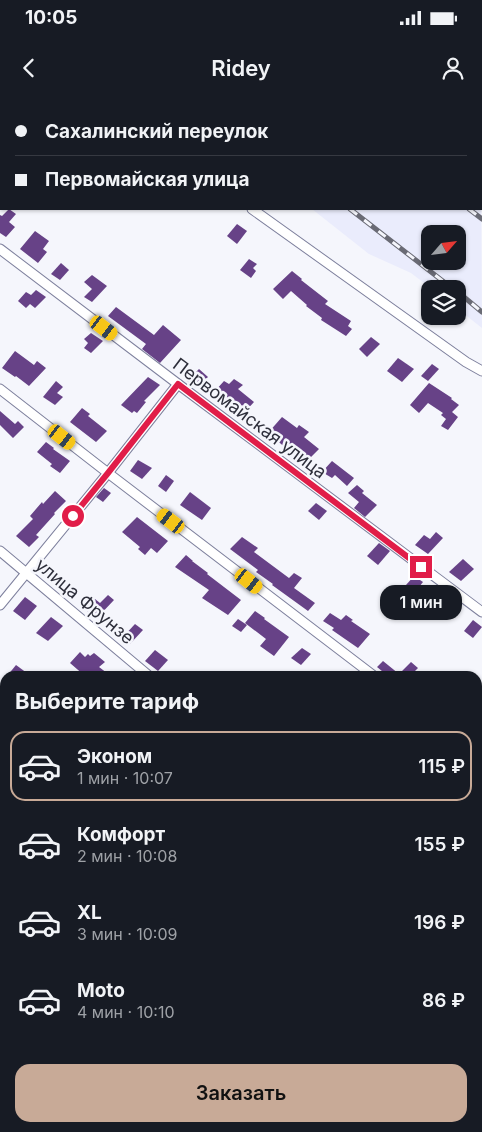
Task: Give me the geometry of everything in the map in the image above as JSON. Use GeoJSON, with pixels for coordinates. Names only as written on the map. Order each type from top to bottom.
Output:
{"type":"FeatureCollection","features":[{"type":"Feature","properties":{"kind":"street"},"geometry":{"type":"LineString","coordinates":[[253,210],[466,362],[482,371]]}},
{"type":"Feature","properties":{"kind":"street","name":"Первомайская улица"},"geometry":{"type":"LineString","coordinates":[[0,249],[482,612]]}},
{"type":"Feature","properties":{"kind":"street"},"geometry":{"type":"LineString","coordinates":[[0,605],[178,384]]}},
{"type":"Feature","properties":{"kind":"street"},"geometry":{"type":"LineString","coordinates":[[0,388],[367,671]]}},
{"type":"Feature","properties":{"kind":"street","name":"улица Фрунзе"},"geometry":{"type":"LineString","coordinates":[[0,551],[143,671]]}},
{"type":"Feature","properties":{"kind":"shaded area"},"geometry":{"type":"Polygon","coordinates":[[[313,210],[481,210],[482,328],[466,315],[466,280],[421,281],[411,273],[369,254],[313,210]]]}},
{"type":"Feature","properties":{"kind":"building"},"geometry":{"type":"Polygon","coordinates":[[[8,210],[16,214],[9,222],[15,227],[6,237],[0,233],[0,215],[2,216],[8,210]]]}},
{"type":"Feature","properties":{"kind":"building"},"geometry":{"type":"Polygon","coordinates":[[[237,224],[247,231],[237,244],[227,236],[237,224]]]}},
{"type":"Feature","properties":{"kind":"building"},"geometry":{"type":"Polygon","coordinates":[[[35,231],[49,241],[43,249],[47,252],[38,263],[20,249],[35,231]]]}},
{"type":"Feature","properties":{"kind":"building"},"geometry":{"type":"Polygon","coordinates":[[[249,259],[257,264],[253,268],[256,271],[251,278],[240,270],[249,259]]]}},
{"type":"Feature","properties":{"kind":"building"},"geometry":{"type":"Polygon","coordinates":[[[61,263],[69,270],[60,280],[51,274],[61,263]]]}},
{"type":"Feature","properties":{"kind":"building"},"geometry":{"type":"Polygon","coordinates":[[[292,271],[328,301],[325,304],[351,321],[348,326],[352,329],[346,336],[321,320],[322,318],[291,291],[283,299],[273,289],[292,271]]]}},
{"type":"Feature","properties":{"kind":"building"},"geometry":{"type":"Polygon","coordinates":[[[92,275],[107,286],[92,302],[84,297],[92,289],[84,282],[92,275]]]}},
{"type":"Feature","properties":{"kind":"building"},"geometry":{"type":"Polygon","coordinates":[[[36,290],[46,297],[35,308],[30,304],[26,308],[18,301],[26,292],[31,295],[36,290]]]}},
{"type":"Feature","properties":{"kind":"building"},"geometry":{"type":"Polygon","coordinates":[[[116,307],[154,335],[163,325],[181,340],[160,363],[142,349],[146,344],[108,316],[116,307]]]}},
{"type":"Feature","properties":{"kind":"building"},"geometry":{"type":"Polygon","coordinates":[[[91,333],[103,341],[91,353],[84,348],[88,343],[84,339],[91,333]]]}},
{"type":"Feature","properties":{"kind":"building"},"geometry":{"type":"Polygon","coordinates":[[[371,337],[380,344],[367,357],[359,349],[371,337]]]}},
{"type":"Feature","properties":{"kind":"building"},"geometry":{"type":"Polygon","coordinates":[[[15,351],[34,365],[37,361],[46,368],[29,386],[2,368],[15,351]]]}},
{"type":"Feature","properties":{"kind":"building"},"geometry":{"type":"Polygon","coordinates":[[[398,358],[414,369],[402,382],[387,371],[398,358]]]}},
{"type":"Feature","properties":{"kind":"building"},"geometry":{"type":"Polygon","coordinates":[[[432,364],[439,369],[428,381],[421,376],[432,364]]]}},
{"type":"Feature","properties":{"kind":"building"},"geometry":{"type":"Polygon","coordinates":[[[199,369],[208,377],[196,388],[187,381],[199,369]]]}},
{"type":"Feature","properties":{"kind":"building"},"geometry":{"type":"Polygon","coordinates":[[[148,377],[160,385],[144,401],[146,402],[137,413],[134,411],[132,413],[121,405],[148,377]]]}},
{"type":"Feature","properties":{"kind":"building"},"geometry":{"type":"Polygon","coordinates":[[[234,379],[243,385],[238,389],[254,402],[243,414],[232,403],[215,391],[224,381],[229,384],[234,379]]]}},
{"type":"Feature","properties":{"kind":"building"},"geometry":{"type":"Polygon","coordinates":[[[56,381],[63,387],[57,393],[63,397],[55,405],[43,397],[56,381]]]}},
{"type":"Feature","properties":{"kind":"building"},"geometry":{"type":"Polygon","coordinates":[[[429,383],[452,398],[459,405],[452,412],[458,417],[448,430],[441,426],[446,419],[441,415],[443,413],[428,403],[419,413],[410,405],[429,383]]]}},
{"type":"Feature","properties":{"kind":"building"},"geometry":{"type":"Polygon","coordinates":[[[82,408],[90,414],[88,416],[107,431],[96,442],[70,422],[82,408]]]}},
{"type":"Feature","properties":{"kind":"building"},"geometry":{"type":"Polygon","coordinates":[[[0,411],[15,424],[18,421],[24,427],[13,438],[0,425],[0,411]]]}},
{"type":"Feature","properties":{"kind":"building"},"geometry":{"type":"Polygon","coordinates":[[[282,417],[297,428],[299,425],[309,432],[304,437],[319,449],[308,460],[289,446],[287,449],[268,433],[282,417]]]}},
{"type":"Feature","properties":{"kind":"building"},"geometry":{"type":"Polygon","coordinates":[[[46,442],[70,461],[60,473],[50,466],[52,464],[37,452],[46,442]]]}},
{"type":"Feature","properties":{"kind":"building"},"geometry":{"type":"Polygon","coordinates":[[[138,460],[152,468],[142,479],[130,471],[138,460]]]}},
{"type":"Feature","properties":{"kind":"building"},"geometry":{"type":"Polygon","coordinates":[[[332,461],[354,478],[347,486],[335,475],[332,478],[322,472],[332,461]]]}},
{"type":"Feature","properties":{"kind":"building"},"geometry":{"type":"Polygon","coordinates":[[[166,475],[174,481],[166,492],[158,486],[166,475]]]}},
{"type":"Feature","properties":{"kind":"building"},"geometry":{"type":"Polygon","coordinates":[[[357,485],[364,491],[362,493],[377,505],[365,517],[354,508],[359,502],[348,493],[357,485]]]}},
{"type":"Feature","properties":{"kind":"building"},"geometry":{"type":"Polygon","coordinates":[[[104,488],[111,493],[103,502],[96,497],[104,488]]]}},
{"type":"Feature","properties":{"kind":"building"},"geometry":{"type":"Polygon","coordinates":[[[55,491],[66,501],[36,535],[39,537],[29,547],[16,536],[33,519],[30,516],[42,502],[43,504],[55,491]]]}},
{"type":"Feature","properties":{"kind":"building"},"geometry":{"type":"Polygon","coordinates":[[[190,492],[211,508],[202,520],[180,505],[190,492]]]}},
{"type":"Feature","properties":{"kind":"building"},"geometry":{"type":"Polygon","coordinates":[[[316,503],[327,511],[319,520],[308,511],[316,503]]]}},
{"type":"Feature","properties":{"kind":"building"},"geometry":{"type":"Polygon","coordinates":[[[137,517],[168,541],[157,553],[151,548],[145,555],[138,549],[140,547],[122,532],[137,517]]]}},
{"type":"Feature","properties":{"kind":"building"},"geometry":{"type":"Polygon","coordinates":[[[436,532],[443,538],[428,554],[415,545],[424,535],[430,539],[436,532]]]}},
{"type":"Feature","properties":{"kind":"building"},"geometry":{"type":"Polygon","coordinates":[[[242,537],[258,548],[254,552],[289,578],[294,573],[302,578],[294,588],[315,603],[308,611],[272,585],[256,572],[258,570],[230,549],[242,537]]]}},
{"type":"Feature","properties":{"kind":"building"},"geometry":{"type":"Polygon","coordinates":[[[379,543],[390,551],[378,565],[367,556],[379,543]]]}},
{"type":"Feature","properties":{"kind":"building"},"geometry":{"type":"Polygon","coordinates":[[[186,555],[241,600],[228,615],[202,598],[209,590],[175,567],[186,555]]]}},
{"type":"Feature","properties":{"kind":"building"},"geometry":{"type":"Polygon","coordinates":[[[463,559],[474,569],[461,581],[449,572],[463,559]]]}},
{"type":"Feature","properties":{"kind":"building"},"geometry":{"type":"Polygon","coordinates":[[[414,576],[423,582],[415,592],[406,585],[414,576]]]}},
{"type":"Feature","properties":{"kind":"building"},"geometry":{"type":"Polygon","coordinates":[[[439,594],[452,604],[444,613],[432,604],[439,594]]]}},
{"type":"Feature","properties":{"kind":"building"},"geometry":{"type":"Polygon","coordinates":[[[108,595],[114,600],[96,619],[85,609],[95,599],[100,603],[108,595]]]}},
{"type":"Feature","properties":{"kind":"building"},"geometry":{"type":"Polygon","coordinates":[[[25,597],[37,606],[25,620],[13,611],[25,597]]]}},
{"type":"Feature","properties":{"kind":"building"},"geometry":{"type":"Polygon","coordinates":[[[255,611],[289,637],[274,656],[260,646],[266,639],[245,623],[255,611]]]}},
{"type":"Feature","properties":{"kind":"building"},"geometry":{"type":"Polygon","coordinates":[[[330,613],[341,620],[346,615],[353,620],[351,621],[370,634],[358,648],[332,630],[334,628],[323,621],[330,613]]]}},
{"type":"Feature","properties":{"kind":"building"},"geometry":{"type":"Polygon","coordinates":[[[51,617],[63,626],[48,641],[36,633],[51,617]]]}},
{"type":"Feature","properties":{"kind":"building"},"geometry":{"type":"Polygon","coordinates":[[[238,619],[247,625],[241,632],[232,626],[238,619]]]}},
{"type":"Feature","properties":{"kind":"building"},"geometry":{"type":"Polygon","coordinates":[[[473,620],[482,627],[473,638],[464,631],[473,620]]]}},
{"type":"Feature","properties":{"kind":"building"},"geometry":{"type":"Polygon","coordinates":[[[135,624],[143,630],[130,644],[122,638],[135,624]]]}},
{"type":"Feature","properties":{"kind":"building"},"geometry":{"type":"Polygon","coordinates":[[[302,648],[311,654],[301,665],[291,658],[302,648]]]}},
{"type":"Feature","properties":{"kind":"building"},"geometry":{"type":"Polygon","coordinates":[[[155,650],[168,660],[158,671],[145,661],[155,650]]]}},
{"type":"Feature","properties":{"kind":"building"},"geometry":{"type":"Polygon","coordinates":[[[80,652],[85,657],[88,654],[90,656],[94,653],[105,662],[99,667],[104,671],[79,671],[70,663],[80,652]]]}},
{"type":"Feature","properties":{"kind":"building"},"geometry":{"type":"Polygon","coordinates":[[[383,661],[395,671],[382,671],[377,667],[383,661]]]}},
{"type":"Feature","properties":{"kind":"building"},"geometry":{"type":"Polygon","coordinates":[[[411,662],[418,668],[415,671],[402,671],[411,662]]]}},
{"type":"Feature","properties":{"kind":"building"},"geometry":{"type":"Polygon","coordinates":[[[16,665],[24,671],[11,671],[16,665]]]}},
{"type":"Feature","properties":{"kind":"railway"},"geometry":{"type":"LineString","coordinates":[[351,210],[441,280]]}},
{"type":"Feature","properties":{"kind":"railway"},"geometry":{"type":"LineString","coordinates":[[470,210],[482,219]]}},
{"type":"Feature","properties":{"kind":"railway"},"geometry":{"type":"LineString","coordinates":[[466,299],[482,312]]}},
{"type":"Feature","properties":{"kind":"route"},"geometry":{"type":"LineString","coordinates":[[73,516],[178,384],[421,567]]}}]}
